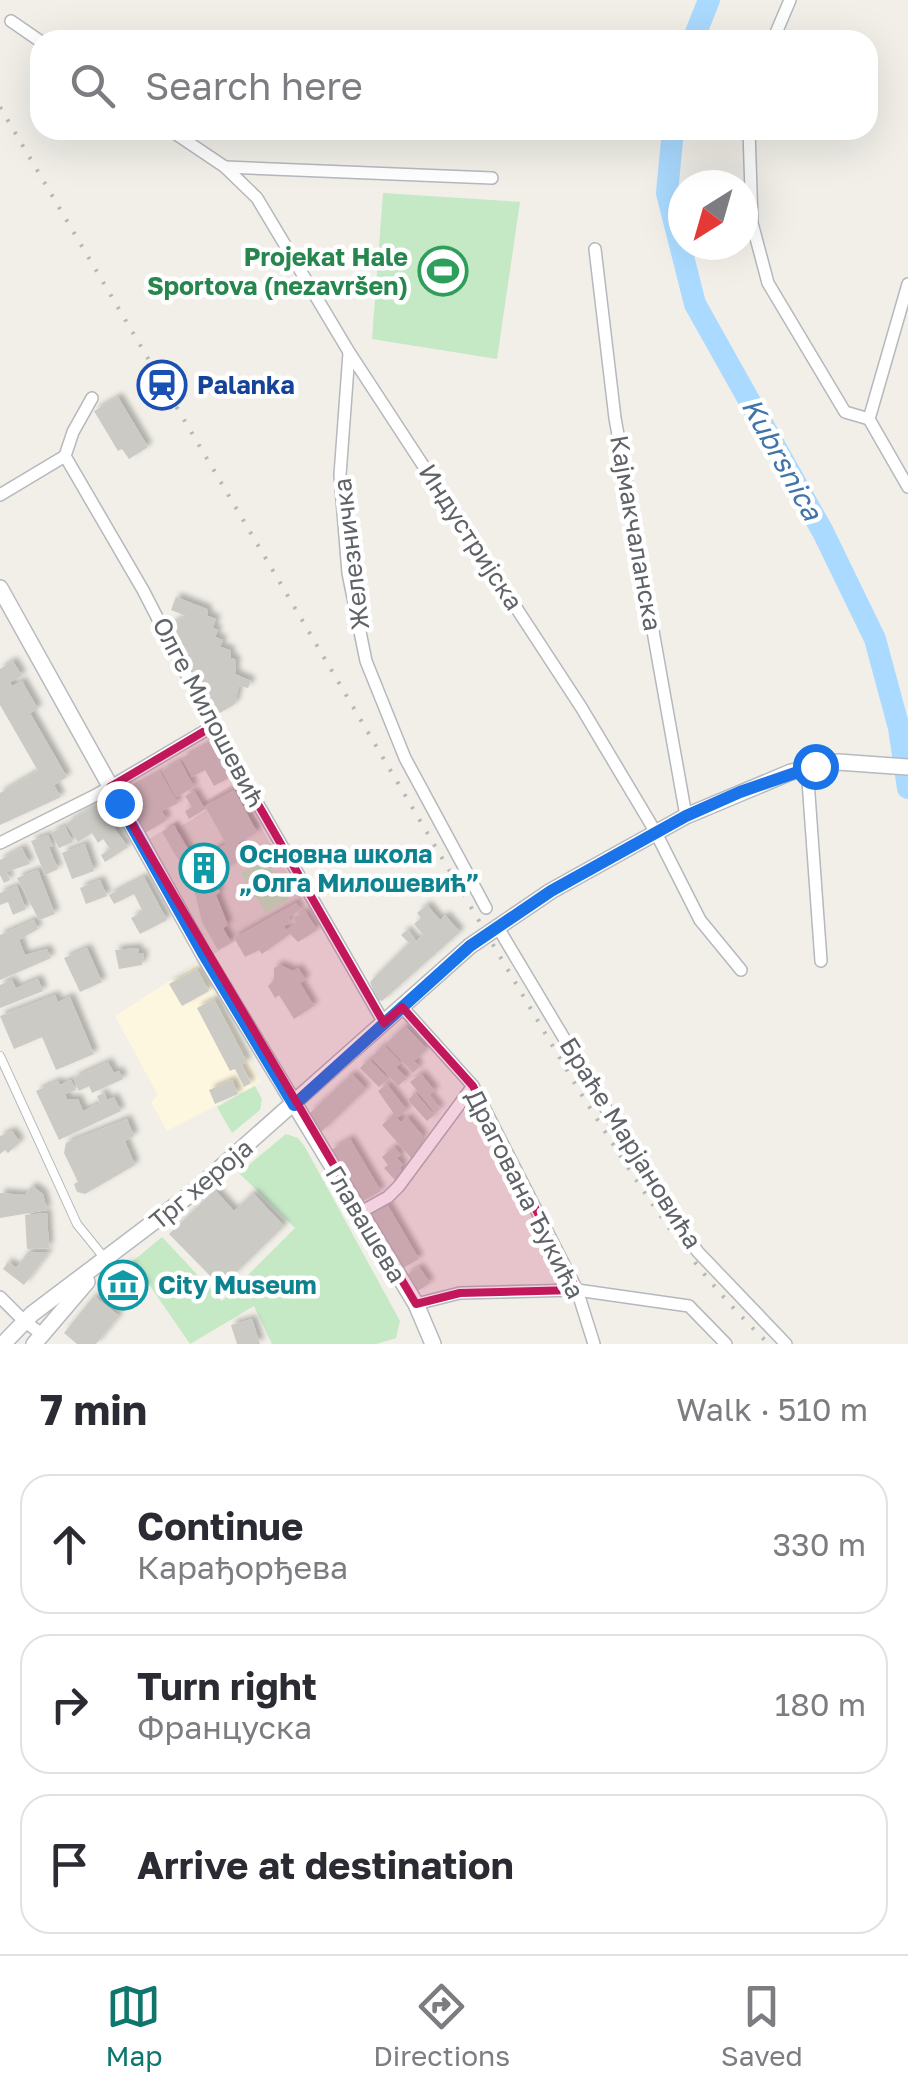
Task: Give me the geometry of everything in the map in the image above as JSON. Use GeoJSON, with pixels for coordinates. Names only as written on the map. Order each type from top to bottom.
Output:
{"type":"FeatureCollection","features":[{"type":"Feature","properties":{"kind":"main road","name":"Главашева"},"geometry":{"type":"LineString","coordinates":[[0,588],[204,955],[416,1304],[431,1344]]}},
{"type":"Feature","properties":{"kind":"main road","name":"Трг хероја"},"geometry":{"type":"LineString","coordinates":[[3,1344],[24,1321],[192,1193],[497,926],[564,883],[686,816],[807,767],[852,762],[908,767]]}},
{"type":"Feature","properties":{"kind":"main road","name":"Трг хероја"},"geometry":{"type":"LineString","coordinates":[[38,1340],[106,1260]]}},
{"type":"Feature","properties":{"kind":"street"},"geometry":{"type":"LineString","coordinates":[[776,30],[790,0]]}},
{"type":"Feature","properties":{"kind":"street"},"geometry":{"type":"LineString","coordinates":[[12,21],[30,34]]}},
{"type":"Feature","properties":{"kind":"street","name":"Индустријска"},"geometry":{"type":"LineString","coordinates":[[185,140],[225,167],[257,198],[349,352],[580,707],[655,832],[700,920],[742,970]]}},
{"type":"Feature","properties":{"kind":"street"},"geometry":{"type":"LineString","coordinates":[[749,140],[752,223],[768,283],[845,412],[869,418]]}},
{"type":"Feature","properties":{"kind":"street"},"geometry":{"type":"LineString","coordinates":[[225,167],[492,178]]}},
{"type":"Feature","properties":{"kind":"street","name":"Кајмакчаланска"},"geometry":{"type":"LineString","coordinates":[[595,249],[615,418],[686,816]]}},
{"type":"Feature","properties":{"kind":"street"},"geometry":{"type":"LineString","coordinates":[[908,284],[869,418],[908,487]]}},
{"type":"Feature","properties":{"kind":"street","name":"Железничка"},"geometry":{"type":"LineString","coordinates":[[349,352],[340,474],[348,572],[366,661],[405,758],[486,908]]}},
{"type":"Feature","properties":{"kind":"street"},"geometry":{"type":"LineString","coordinates":[[0,495],[66,456],[73,432],[92,398]]}},
{"type":"Feature","properties":{"kind":"street","name":"Олге Милошевић"},"geometry":{"type":"LineString","coordinates":[[66,456],[143,590],[213,726],[384,1023]]}},
{"type":"Feature","properties":{"kind":"street"},"geometry":{"type":"LineString","coordinates":[[0,843],[110,787],[213,726]]}},
{"type":"Feature","properties":{"kind":"street"},"geometry":{"type":"LineString","coordinates":[[807,767],[821,962]]}},
{"type":"Feature","properties":{"kind":"street","name":"Браће Марјановића"},"geometry":{"type":"LineString","coordinates":[[497,926],[657,1194],[698,1252],[786,1344]]}},
{"type":"Feature","properties":{"kind":"street","name":"Драгована Ђукића"},"geometry":{"type":"LineString","coordinates":[[402,1007],[473,1086],[576,1290],[594,1344]]}},
{"type":"Feature","properties":{"kind":"street"},"geometry":{"type":"LineString","coordinates":[[0,1056],[77,1224],[106,1260]]}},
{"type":"Feature","properties":{"kind":"street"},"geometry":{"type":"LineString","coordinates":[[359,1214],[399,1186],[473,1086]]}},
{"type":"Feature","properties":{"kind":"street"},"geometry":{"type":"LineString","coordinates":[[416,1304],[460,1293],[576,1290],[689,1306],[726,1344]]}},
{"type":"Feature","properties":{"kind":"street"},"geometry":{"type":"LineString","coordinates":[[0,1297],[38,1340]]}},
{"type":"Feature","properties":{"kind":"highlighted area"},"geometry":{"type":"Polygon","coordinates":[[[213,726],[384,1023],[402,1007],[473,1086],[577,1290],[460,1293],[416,1304],[110,787],[213,726]]]}},
{"type":"Feature","properties":{"kind":"shaded area"},"geometry":{"type":"Polygon","coordinates":[[[235,783],[303,899],[214,954],[146,841],[178,821],[181,826],[206,811],[202,803],[235,783]]]}},
{"type":"Feature","properties":{"kind":"shaded area"},"geometry":{"type":"Polygon","coordinates":[[[198,963],[261,1082],[167,1131],[151,1102],[158,1095],[115,1016],[198,963]]]}},
{"type":"Feature","properties":{"kind":"green space","name":"Projekat Hale Sportova (nezavršen)"},"geometry":{"type":"Polygon","coordinates":[[[383,193],[520,202],[497,359],[372,339],[383,193]]]}},
{"type":"Feature","properties":{"kind":"green space"},"geometry":{"type":"Polygon","coordinates":[[[265,859],[289,899],[266,913],[241,873],[265,859]]]}},
{"type":"Feature","properties":{"kind":"green space"},"geometry":{"type":"Polygon","coordinates":[[[255,1086],[262,1099],[260,1110],[232,1133],[217,1107],[255,1086]]]}},
{"type":"Feature","properties":{"kind":"green space"},"geometry":{"type":"Polygon","coordinates":[[[286,1134],[298,1138],[305,1147],[400,1321],[396,1338],[376,1344],[272,1344],[254,1306],[190,1344],[133,1261],[162,1237],[222,1301],[295,1228],[239,1173],[286,1134]]]}},
{"type":"Feature","properties":{"kind":"building"},"geometry":{"type":"Polygon","coordinates":[[[118,397],[148,447],[129,459],[122,449],[118,451],[94,411],[118,397]]]}},
{"type":"Feature","properties":{"kind":"building"},"geometry":{"type":"Polygon","coordinates":[[[176,597],[207,609],[208,616],[216,619],[215,637],[223,640],[220,647],[230,650],[231,658],[236,660],[235,674],[251,681],[248,688],[239,686],[235,704],[218,714],[167,627],[186,616],[171,610],[176,597]]]}},
{"type":"Feature","properties":{"kind":"building"},"geometry":{"type":"Polygon","coordinates":[[[13,661],[22,676],[10,682],[12,686],[22,681],[38,709],[30,713],[67,777],[54,785],[61,797],[0,825],[0,793],[38,771],[0,705],[0,669],[13,661]]]}},
{"type":"Feature","properties":{"kind":"building"},"geometry":{"type":"Polygon","coordinates":[[[211,743],[229,778],[214,786],[205,770],[192,777],[182,758],[211,743]]]}},
{"type":"Feature","properties":{"kind":"building"},"geometry":{"type":"Polygon","coordinates":[[[180,761],[194,787],[176,797],[162,771],[180,761]]]}},
{"type":"Feature","properties":{"kind":"building"},"geometry":{"type":"Polygon","coordinates":[[[160,772],[178,803],[162,811],[167,820],[145,833],[122,793],[160,772]]]}},
{"type":"Feature","properties":{"kind":"building","name":"Основна школа „Олга Милошевић”"},"geometry":{"type":"Polygon","coordinates":[[[234,790],[257,832],[238,843],[246,857],[211,876],[220,892],[216,895],[228,925],[223,928],[231,942],[218,950],[202,922],[193,885],[162,832],[174,825],[195,861],[226,844],[205,806],[234,790]]]}},
{"type":"Feature","properties":{"kind":"building"},"geometry":{"type":"Polygon","coordinates":[[[194,791],[205,809],[189,819],[185,811],[192,807],[185,796],[194,791]]]}},
{"type":"Feature","properties":{"kind":"building"},"geometry":{"type":"Polygon","coordinates":[[[97,804],[128,847],[105,862],[101,855],[110,849],[103,839],[98,843],[92,833],[78,842],[66,824],[97,804]]]}},
{"type":"Feature","properties":{"kind":"building"},"geometry":{"type":"Polygon","coordinates":[[[65,826],[73,842],[59,848],[51,833],[65,826]]]}},
{"type":"Feature","properties":{"kind":"building"},"geometry":{"type":"Polygon","coordinates":[[[48,835],[58,869],[45,875],[31,841],[48,835]]]}},
{"type":"Feature","properties":{"kind":"building"},"geometry":{"type":"Polygon","coordinates":[[[85,844],[94,871],[72,879],[62,853],[85,844]]]}},
{"type":"Feature","properties":{"kind":"building"},"geometry":{"type":"Polygon","coordinates":[[[22,848],[30,864],[6,872],[10,880],[4,883],[0,860],[22,848]]]}},
{"type":"Feature","properties":{"kind":"building"},"geometry":{"type":"Polygon","coordinates":[[[38,870],[55,914],[39,920],[17,878],[38,870]]]}},
{"type":"Feature","properties":{"kind":"building"},"geometry":{"type":"Polygon","coordinates":[[[144,877],[167,920],[140,934],[131,918],[143,912],[134,894],[114,904],[109,895],[144,877]]]}},
{"type":"Feature","properties":{"kind":"building"},"geometry":{"type":"Polygon","coordinates":[[[100,880],[107,896],[86,904],[80,888],[100,880]]]}},
{"type":"Feature","properties":{"kind":"building"},"geometry":{"type":"Polygon","coordinates":[[[17,886],[26,909],[13,915],[8,902],[0,905],[0,893],[17,886]]]}},
{"type":"Feature","properties":{"kind":"building"},"geometry":{"type":"Polygon","coordinates":[[[296,903],[301,910],[288,917],[291,922],[284,926],[286,930],[296,924],[293,918],[305,911],[317,930],[298,942],[290,934],[262,954],[259,950],[245,957],[234,938],[296,903]]]}},
{"type":"Feature","properties":{"kind":"building"},"geometry":{"type":"Polygon","coordinates":[[[427,905],[440,920],[445,915],[460,932],[382,1001],[377,1000],[370,982],[409,943],[401,935],[407,930],[416,941],[423,935],[414,924],[421,918],[417,913],[427,905]]]}},
{"type":"Feature","properties":{"kind":"building"},"geometry":{"type":"Polygon","coordinates":[[[34,920],[38,929],[19,940],[25,955],[47,949],[51,958],[0,980],[0,935],[34,920]]]}},
{"type":"Feature","properties":{"kind":"building"},"geometry":{"type":"Polygon","coordinates":[[[87,948],[102,982],[80,992],[64,958],[87,948]]]}},
{"type":"Feature","properties":{"kind":"building"},"geometry":{"type":"Polygon","coordinates":[[[138,948],[139,954],[144,953],[142,965],[119,969],[115,950],[138,948]]]}},
{"type":"Feature","properties":{"kind":"building"},"geometry":{"type":"Polygon","coordinates":[[[280,965],[293,971],[298,968],[306,980],[300,983],[314,1006],[294,1019],[279,995],[275,998],[268,986],[274,980],[274,968],[280,965]]]}},
{"type":"Feature","properties":{"kind":"building"},"geometry":{"type":"Polygon","coordinates":[[[197,969],[209,991],[182,1006],[169,984],[197,969]]]}},
{"type":"Feature","properties":{"kind":"building"},"geometry":{"type":"Polygon","coordinates":[[[38,979],[43,991],[0,1008],[0,985],[12,980],[16,988],[38,979]]]}},
{"type":"Feature","properties":{"kind":"building"},"geometry":{"type":"Polygon","coordinates":[[[55,995],[58,1002],[70,997],[94,1054],[56,1070],[42,1037],[14,1049],[0,1016],[55,995]]]}},
{"type":"Feature","properties":{"kind":"building"},"geometry":{"type":"Polygon","coordinates":[[[214,999],[247,1062],[241,1065],[251,1083],[244,1087],[235,1069],[230,1071],[197,1008],[214,999]]]}},
{"type":"Feature","properties":{"kind":"building"},"geometry":{"type":"Polygon","coordinates":[[[405,1026],[427,1049],[414,1061],[419,1067],[413,1073],[386,1044],[405,1026]]]}},
{"type":"Feature","properties":{"kind":"building"},"geometry":{"type":"Polygon","coordinates":[[[384,1045],[401,1063],[396,1067],[407,1078],[398,1086],[371,1057],[384,1045]]]}},
{"type":"Feature","properties":{"kind":"building"},"geometry":{"type":"Polygon","coordinates":[[[369,1059],[388,1079],[379,1087],[360,1068],[369,1059]]]}},
{"type":"Feature","properties":{"kind":"building"},"geometry":{"type":"Polygon","coordinates":[[[108,1062],[123,1079],[92,1093],[89,1086],[79,1091],[73,1078],[108,1062]]]}},
{"type":"Feature","properties":{"kind":"building"},"geometry":{"type":"Polygon","coordinates":[[[352,1074],[366,1089],[320,1133],[310,1113],[352,1074]]]}},
{"type":"Feature","properties":{"kind":"building"},"geometry":{"type":"Polygon","coordinates":[[[421,1074],[435,1091],[429,1095],[440,1109],[435,1113],[410,1082],[421,1074]]]}},
{"type":"Feature","properties":{"kind":"building"},"geometry":{"type":"Polygon","coordinates":[[[71,1080],[76,1090],[65,1094],[67,1099],[78,1099],[83,1111],[100,1103],[97,1096],[104,1093],[107,1100],[114,1097],[121,1111],[59,1140],[36,1091],[71,1080]]]}},
{"type":"Feature","properties":{"kind":"building"},"geometry":{"type":"Polygon","coordinates":[[[232,1080],[238,1094],[215,1104],[209,1090],[232,1080]]]}},
{"type":"Feature","properties":{"kind":"building"},"geometry":{"type":"Polygon","coordinates":[[[387,1084],[407,1110],[397,1118],[401,1122],[407,1117],[423,1136],[412,1159],[382,1125],[394,1114],[378,1091],[387,1084]]]}},
{"type":"Feature","properties":{"kind":"building"},"geometry":{"type":"Polygon","coordinates":[[[415,1093],[434,1115],[427,1121],[408,1100],[415,1093]]]}},
{"type":"Feature","properties":{"kind":"building"},"geometry":{"type":"Polygon","coordinates":[[[127,1119],[134,1136],[125,1141],[135,1165],[85,1194],[77,1192],[74,1184],[78,1182],[64,1153],[66,1143],[127,1119]]]}},
{"type":"Feature","properties":{"kind":"building"},"geometry":{"type":"Polygon","coordinates":[[[12,1131],[20,1142],[8,1153],[5,1150],[0,1154],[0,1136],[12,1131]]]}},
{"type":"Feature","properties":{"kind":"building"},"geometry":{"type":"Polygon","coordinates":[[[350,1139],[381,1191],[362,1202],[331,1150],[350,1139]]]}},
{"type":"Feature","properties":{"kind":"building"},"geometry":{"type":"Polygon","coordinates":[[[394,1147],[401,1155],[397,1158],[404,1173],[395,1180],[384,1168],[388,1165],[382,1157],[394,1147]]]}},
{"type":"Feature","properties":{"kind":"building"},"geometry":{"type":"Polygon","coordinates":[[[32,1186],[43,1194],[47,1210],[0,1218],[0,1193],[25,1195],[32,1186]]]}},
{"type":"Feature","properties":{"kind":"building"},"geometry":{"type":"Polygon","coordinates":[[[215,1190],[234,1211],[253,1193],[284,1226],[221,1287],[169,1234],[215,1190]]]}},
{"type":"Feature","properties":{"kind":"building"},"geometry":{"type":"Polygon","coordinates":[[[387,1204],[419,1259],[401,1269],[369,1214],[387,1204]]]}},
{"type":"Feature","properties":{"kind":"building"},"geometry":{"type":"Polygon","coordinates":[[[47,1213],[49,1248],[27,1249],[25,1215],[47,1213]]]}},
{"type":"Feature","properties":{"kind":"building"},"geometry":{"type":"Polygon","coordinates":[[[28,1252],[49,1252],[24,1285],[3,1269],[8,1262],[16,1268],[28,1252]]]}},
{"type":"Feature","properties":{"kind":"building","name":"City Museum"},"geometry":{"type":"Polygon","coordinates":[[[129,1264],[145,1286],[116,1307],[100,1285],[129,1264]]]}},
{"type":"Feature","properties":{"kind":"building"},"geometry":{"type":"Polygon","coordinates":[[[419,1267],[430,1283],[416,1292],[405,1276],[419,1267]]]}},
{"type":"Feature","properties":{"kind":"building"},"geometry":{"type":"Polygon","coordinates":[[[94,1296],[119,1316],[96,1344],[77,1344],[64,1333],[94,1296]]]}},
{"type":"Feature","properties":{"kind":"building"},"geometry":{"type":"Polygon","coordinates":[[[252,1319],[260,1344],[237,1344],[231,1325],[252,1319]]]}},
{"type":"Feature","properties":{"kind":"waterway","name":"Kubrsnica"},"geometry":{"type":"LineString","coordinates":[[697,30],[709,0]]}},
{"type":"Feature","properties":{"kind":"waterway","name":"Kubrsnica"},"geometry":{"type":"LineString","coordinates":[[672,140],[667,193],[695,304],[823,532],[875,639],[899,728],[908,788]]}},
{"type":"Feature","properties":{"kind":"railway"},"geometry":{"type":"LineString","coordinates":[[0,107],[578,1089],[689,1255],[769,1344]]}},
{"type":"Feature","properties":{"kind":"place","name":"Projekat Hale Sportova (nezavršen)"},"geometry":{"type":"Point","coordinates":[443,271]}},
{"type":"Feature","properties":{"kind":"place","name":"Palanka"},"geometry":{"type":"Point","coordinates":[162,385]}},
{"type":"Feature","properties":{"kind":"place","name":"Основна школа „Олга Милошевић”"},"geometry":{"type":"Point","coordinates":[204,868]}},
{"type":"Feature","properties":{"kind":"place","name":"City Museum"},"geometry":{"type":"Point","coordinates":[123,1285]}},
{"type":"Feature","properties":{"kind":"route"},"geometry":{"type":"LineString","coordinates":[[119,803],[294,1105],[470,946],[551,891],[686,816],[791,772],[815,766]]}}]}
